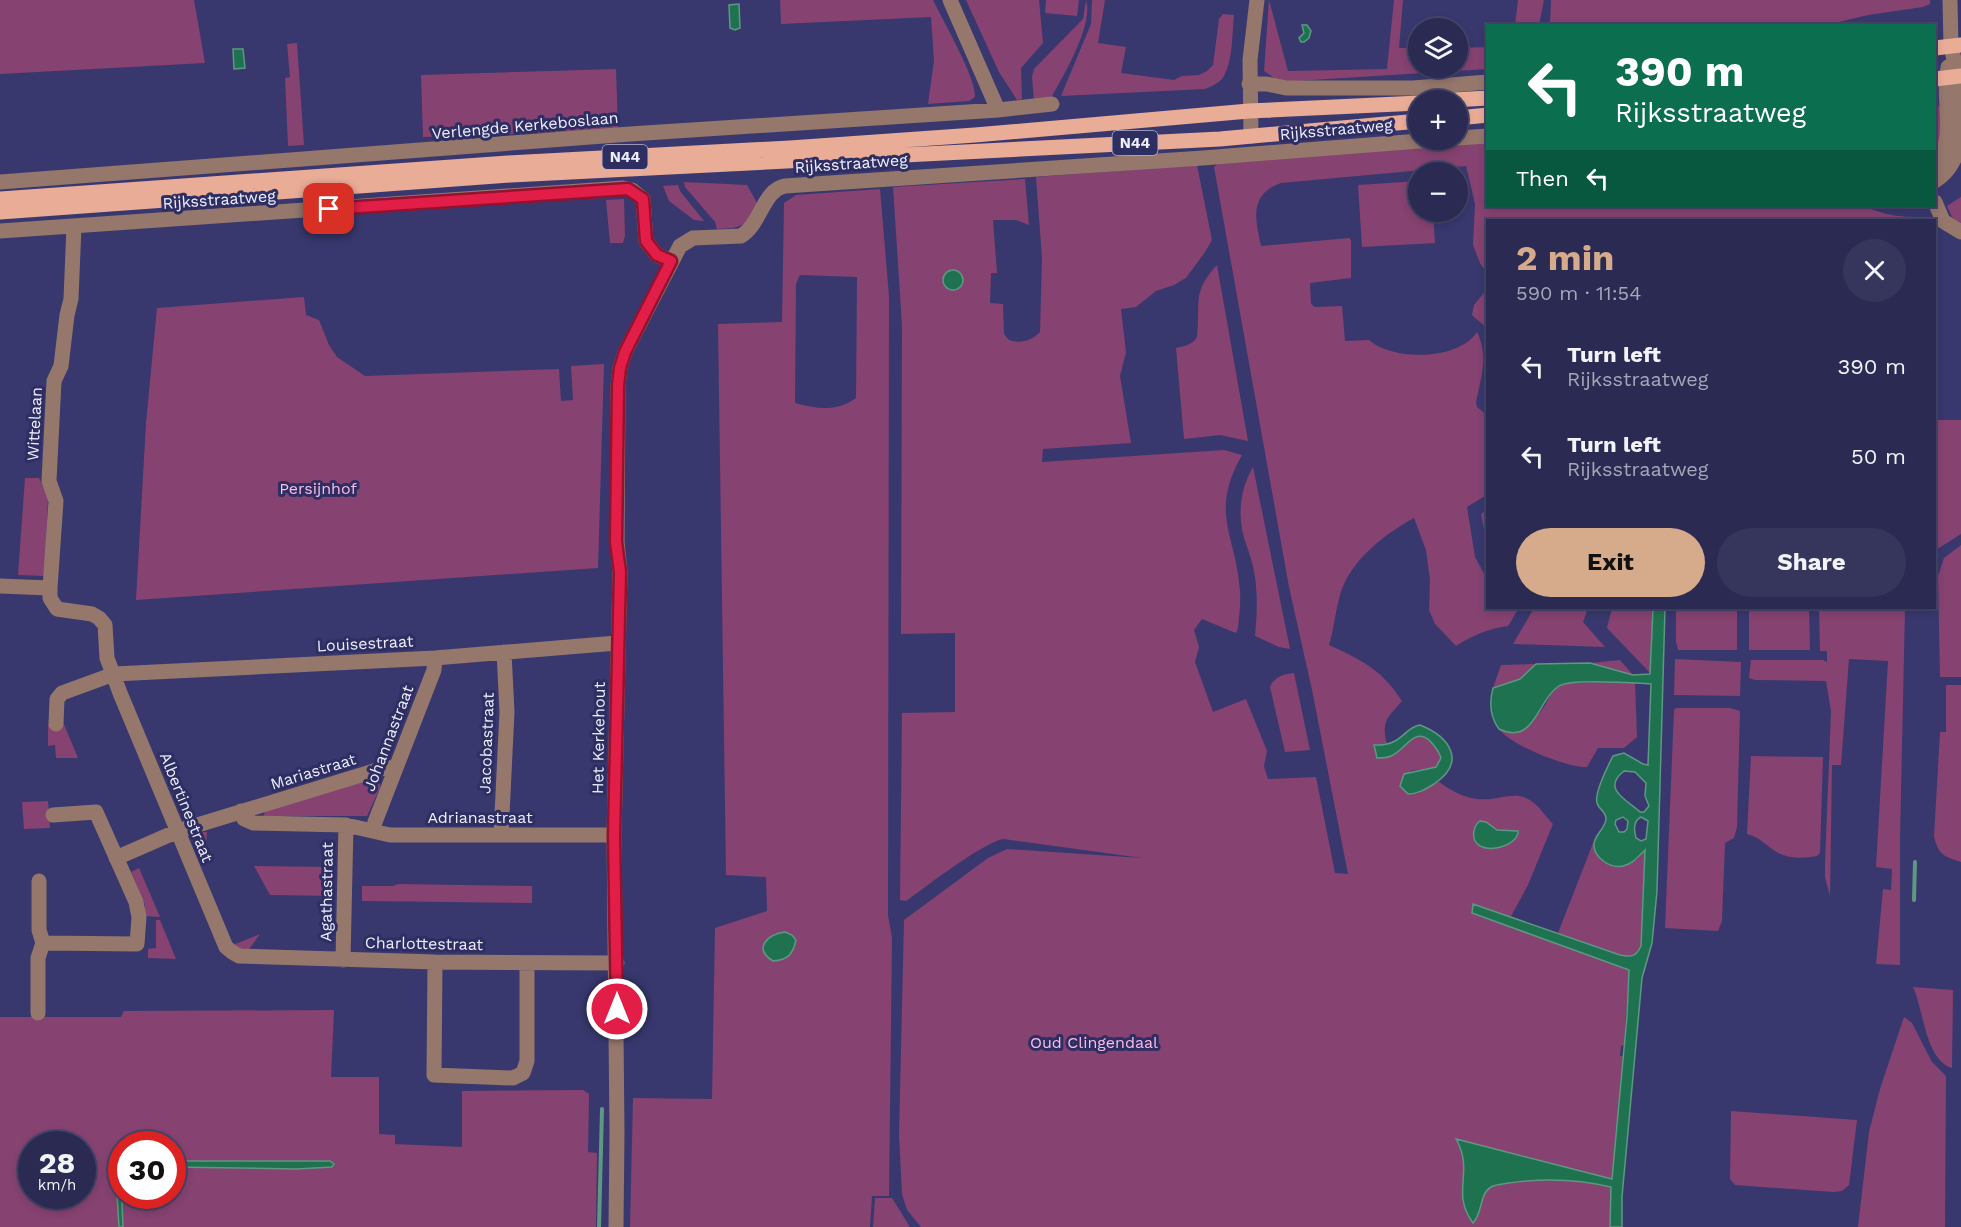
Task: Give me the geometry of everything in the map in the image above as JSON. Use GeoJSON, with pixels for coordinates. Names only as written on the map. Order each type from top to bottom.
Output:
{"type":"FeatureCollection","features":[{"type":"Feature","properties":{"kind":"main road"},"geometry":{"type":"LineString","coordinates":[[1936,48],[1956,46]]}},
{"type":"Feature","properties":{"kind":"main road"},"geometry":{"type":"LineString","coordinates":[[1468,99],[1486,98]]}},
{"type":"Feature","properties":{"kind":"main road","name":"Rijksstraatweg"},"geometry":{"type":"LineString","coordinates":[[0,199],[473,166],[975,135],[1249,111],[1408,104]]}},
{"type":"Feature","properties":{"kind":"main road"},"geometry":{"type":"LineString","coordinates":[[1468,117],[1486,115]]}},
{"type":"Feature","properties":{"kind":"main road","name":"Rijksstraatweg"},"geometry":{"type":"LineString","coordinates":[[0,212],[703,164],[972,153],[1251,136],[1408,122]]}},
{"type":"Feature","properties":{"kind":"street"},"geometry":{"type":"LineString","coordinates":[[950,0],[998,110]]}},
{"type":"Feature","properties":{"kind":"street"},"geometry":{"type":"LineString","coordinates":[[1251,136],[1250,60],[1257,0]]}},
{"type":"Feature","properties":{"kind":"street"},"geometry":{"type":"LineString","coordinates":[[1936,164],[1945,148],[1949,131],[1950,77],[1956,46],[1950,0]]}},
{"type":"Feature","properties":{"kind":"street"},"geometry":{"type":"LineString","coordinates":[[1950,77],[1961,126]]}},
{"type":"Feature","properties":{"kind":"street"},"geometry":{"type":"LineString","coordinates":[[1250,84],[1267,84],[1286,88],[1413,88],[1486,82]]}},
{"type":"Feature","properties":{"kind":"street","name":"Verlengde Kerkeboslaan"},"geometry":{"type":"LineString","coordinates":[[0,182],[641,133],[998,110],[1052,104]]}},
{"type":"Feature","properties":{"kind":"street"},"geometry":{"type":"LineString","coordinates":[[1936,180],[1951,166],[1958,155],[1961,133]]}},
{"type":"Feature","properties":{"kind":"street"},"geometry":{"type":"LineString","coordinates":[[1468,137],[1486,136]]}},
{"type":"Feature","properties":{"kind":"street","name":"Rijksstraatweg"},"geometry":{"type":"LineString","coordinates":[[0,231],[623,188],[632,190],[643,199],[646,241],[657,255],[671,261],[680,246],[693,237],[745,234],[756,222],[771,193],[785,186],[1408,142]]}},
{"type":"Feature","properties":{"kind":"street"},"geometry":{"type":"LineString","coordinates":[[1936,204],[1943,221],[1961,232]]}},
{"type":"Feature","properties":{"kind":"street","name":"Wittelaan"},"geometry":{"type":"LineString","coordinates":[[50,588],[56,501],[49,481],[54,381],[61,366],[71,300],[74,226]]}},
{"type":"Feature","properties":{"kind":"street","name":"Het Kerkehout"},"geometry":{"type":"LineString","coordinates":[[616,1227],[614,835],[620,572],[616,542],[618,386],[620,368],[671,261]]}},
{"type":"Feature","properties":{"kind":"street"},"geometry":{"type":"LineString","coordinates":[[0,586],[50,588]]}},
{"type":"Feature","properties":{"kind":"street","name":"Albertinestraat"},"geometry":{"type":"LineString","coordinates":[[50,588],[50,598],[57,609],[93,614],[105,624],[107,658],[120,693],[226,946],[232,952]]}},
{"type":"Feature","properties":{"kind":"street","name":"Louisestraat"},"geometry":{"type":"LineString","coordinates":[[56,724],[57,699],[62,693],[114,674],[435,658],[617,643]]}},
{"type":"Feature","properties":{"kind":"street","name":"Jacobastraat"},"geometry":{"type":"LineString","coordinates":[[501,835],[507,712],[504,652]]}},
{"type":"Feature","properties":{"kind":"street","name":"Johannastraat"},"geometry":{"type":"LineString","coordinates":[[373,831],[434,670],[435,658]]}},
{"type":"Feature","properties":{"kind":"street","name":"Mariastraat"},"geometry":{"type":"LineString","coordinates":[[116,858],[178,831],[240,811],[387,768],[395,770]]}},
{"type":"Feature","properties":{"kind":"street"},"geometry":{"type":"LineString","coordinates":[[240,811],[244,819],[253,824],[346,825]]}},
{"type":"Feature","properties":{"kind":"street"},"geometry":{"type":"LineString","coordinates":[[43,943],[137,944],[139,917],[136,902],[96,812],[53,815]]}},
{"type":"Feature","properties":{"kind":"street","name":"Adrianastraat"},"geometry":{"type":"LineString","coordinates":[[346,825],[390,835],[614,835]]}},
{"type":"Feature","properties":{"kind":"street","name":"Agathastraat"},"geometry":{"type":"LineString","coordinates":[[343,960],[346,825]]}},
{"type":"Feature","properties":{"kind":"street"},"geometry":{"type":"LineString","coordinates":[[38,1013],[38,958],[43,943],[39,930],[39,881]]}},
{"type":"Feature","properties":{"kind":"street","name":"Charlottestraat"},"geometry":{"type":"LineString","coordinates":[[232,952],[239,956],[343,960],[616,963]]}},
{"type":"Feature","properties":{"kind":"street"},"geometry":{"type":"LineString","coordinates":[[435,962],[434,1075],[513,1078],[523,1073],[527,1061],[527,963]]}},
{"type":"Feature","properties":{"kind":"green space"},"geometry":{"type":"Polygon","coordinates":[[[0,0],[194,0],[205,63],[0,74],[0,0]]]}},
{"type":"Feature","properties":{"kind":"green space"},"geometry":{"type":"Polygon","coordinates":[[[780,0],[933,0],[965,63],[975,97],[969,101],[928,104],[934,61],[931,17],[781,24],[780,0]]]}},
{"type":"Feature","properties":{"kind":"green space"},"geometry":{"type":"Polygon","coordinates":[[[966,0],[1039,0],[1043,43],[1021,68],[1022,99],[1017,100],[999,72],[966,0]]]}},
{"type":"Feature","properties":{"kind":"green space"},"geometry":{"type":"Polygon","coordinates":[[[1046,0],[1079,0],[1077,16],[1045,13],[1046,0]]]}},
{"type":"Feature","properties":{"kind":"green space"},"geometry":{"type":"Polygon","coordinates":[[[1086,0],[1086,23],[1069,64],[1050,100],[1034,101],[1032,77],[1034,69],[1083,19],[1086,0]]]}},
{"type":"Feature","properties":{"kind":"green space"},"geometry":{"type":"Polygon","coordinates":[[[1092,0],[1105,0],[1098,43],[1126,47],[1121,73],[1174,80],[1182,76],[1199,75],[1213,65],[1219,19],[1223,14],[1234,15],[1231,54],[1224,76],[1205,89],[1061,96],[1091,24],[1092,0]]]}},
{"type":"Feature","properties":{"kind":"green space"},"geometry":{"type":"Polygon","coordinates":[[[1269,0],[1288,71],[1387,69],[1394,0],[1403,0],[1399,48],[1408,48],[1408,74],[1280,82],[1264,71],[1269,0]]]}},
{"type":"Feature","properties":{"kind":"green space"},"geometry":{"type":"Polygon","coordinates":[[[1518,0],[1544,0],[1539,24],[1515,24],[1518,0]]]}},
{"type":"Feature","properties":{"kind":"green space"},"geometry":{"type":"Polygon","coordinates":[[[1551,0],[1930,0],[1930,4],[1923,7],[1868,15],[1830,24],[1550,24],[1551,0]]]}},
{"type":"Feature","properties":{"kind":"green space"},"geometry":{"type":"Polygon","coordinates":[[[297,43],[304,145],[288,146],[285,78],[290,77],[287,44],[297,43]]]}},
{"type":"Feature","properties":{"kind":"green space"},"geometry":{"type":"Polygon","coordinates":[[[1486,47],[1486,69],[1468,70],[1468,48],[1486,47]]]}},
{"type":"Feature","properties":{"kind":"green space"},"geometry":{"type":"Polygon","coordinates":[[[616,69],[618,130],[423,137],[421,75],[616,69]]]}},
{"type":"Feature","properties":{"kind":"green space"},"geometry":{"type":"Polygon","coordinates":[[[1936,105],[1942,108],[1945,131],[1936,157],[1936,105]]]}},
{"type":"Feature","properties":{"kind":"green space","name":"Oud Clingendaal"},"geometry":{"type":"Polygon","coordinates":[[[1486,143],[1486,207],[1867,207],[1896,216],[1930,217],[1930,219],[1486,219],[1486,272],[1473,245],[1475,204],[1468,174],[1468,162],[1408,162],[1408,171],[1281,183],[1271,188],[1259,201],[1256,217],[1261,246],[1349,238],[1351,240],[1351,278],[1310,283],[1311,304],[1315,307],[1342,306],[1345,341],[1369,340],[1393,352],[1425,355],[1455,348],[1468,342],[1477,332],[1481,341],[1483,367],[1476,402],[1477,407],[1486,414],[1485,496],[1467,507],[1475,557],[1486,577],[1486,609],[1518,609],[1508,626],[1481,633],[1456,646],[1435,624],[1429,610],[1430,580],[1426,550],[1414,518],[1390,533],[1358,562],[1343,586],[1329,645],[1370,667],[1387,681],[1402,701],[1392,712],[1385,725],[1387,745],[1375,745],[1392,756],[1410,740],[1420,737],[1431,742],[1438,751],[1441,758],[1436,767],[1410,771],[1416,794],[1438,781],[1456,792],[1475,799],[1522,797],[1534,803],[1553,824],[1528,885],[1510,918],[1497,914],[1472,913],[1629,970],[1624,1045],[1621,1046],[1620,1056],[1623,1056],[1611,1227],[921,1227],[907,1210],[902,1194],[899,1135],[904,920],[988,858],[1007,849],[1142,858],[1003,839],[993,842],[968,857],[906,901],[900,900],[902,713],[955,712],[955,633],[901,634],[902,325],[893,187],[1025,179],[1029,225],[1016,220],[993,220],[997,273],[991,273],[990,303],[1003,304],[1004,334],[1009,340],[1022,342],[1033,338],[1040,332],[1042,258],[1036,177],[1197,165],[1212,240],[1186,278],[1156,291],[1136,307],[1121,309],[1126,352],[1120,376],[1131,443],[1043,449],[1042,462],[1224,450],[1242,455],[1232,475],[1226,508],[1240,591],[1238,628],[1236,633],[1202,619],[1194,630],[1199,647],[1195,662],[1213,712],[1246,699],[1267,751],[1264,766],[1268,779],[1316,777],[1335,873],[1348,874],[1289,587],[1214,167],[1218,163],[1408,149],[1468,150],[1468,144],[1486,143]],[[1491,827],[1503,847],[1516,838],[1511,830],[1497,830],[1491,827]]]}},
{"type":"Feature","properties":{"kind":"green space"},"geometry":{"type":"Polygon","coordinates":[[[684,182],[747,185],[757,203],[742,225],[717,229],[715,222],[685,187],[684,182]]]}},
{"type":"Feature","properties":{"kind":"green space"},"geometry":{"type":"Polygon","coordinates":[[[1408,182],[1408,222],[1434,222],[1435,243],[1362,247],[1358,185],[1408,182]]]}},
{"type":"Feature","properties":{"kind":"green space"},"geometry":{"type":"Polygon","coordinates":[[[678,185],[680,191],[704,221],[694,220],[669,201],[663,186],[678,185]]]}},
{"type":"Feature","properties":{"kind":"green space"},"geometry":{"type":"Polygon","coordinates":[[[880,189],[889,296],[888,915],[892,938],[889,1196],[872,1196],[870,1227],[630,1227],[633,1098],[712,1099],[715,928],[767,911],[766,877],[726,875],[718,324],[782,322],[784,203],[796,195],[880,189]],[[800,275],[796,284],[795,403],[827,408],[842,406],[856,398],[857,277],[800,275]]]}},
{"type":"Feature","properties":{"kind":"green space"},"geometry":{"type":"Polygon","coordinates":[[[1961,197],[1961,225],[1952,217],[1947,206],[1961,197]]]}},
{"type":"Feature","properties":{"kind":"green space"},"geometry":{"type":"Polygon","coordinates":[[[624,199],[625,236],[623,243],[610,243],[606,200],[624,199]]]}},
{"type":"Feature","properties":{"kind":"green space"},"geometry":{"type":"Polygon","coordinates":[[[1217,265],[1248,441],[1220,435],[1184,439],[1176,348],[1191,343],[1197,337],[1200,291],[1203,283],[1217,265]]]}},
{"type":"Feature","properties":{"kind":"green space"},"geometry":{"type":"Polygon","coordinates":[[[1486,290],[1486,327],[1472,315],[1474,305],[1486,290]]]}},
{"type":"Feature","properties":{"kind":"green space","name":"Persijnhof"},"geometry":{"type":"Polygon","coordinates":[[[304,297],[306,315],[319,320],[329,345],[337,357],[365,376],[559,369],[561,401],[573,400],[571,366],[604,364],[598,568],[136,600],[146,423],[157,308],[304,297]]]}},
{"type":"Feature","properties":{"kind":"green space"},"geometry":{"type":"Polygon","coordinates":[[[1936,420],[1961,420],[1961,534],[1936,548],[1936,420]]]}},
{"type":"Feature","properties":{"kind":"green space"},"geometry":{"type":"Polygon","coordinates":[[[1253,467],[1290,649],[1279,647],[1255,636],[1257,604],[1255,579],[1241,525],[1242,495],[1253,467]]]}},
{"type":"Feature","properties":{"kind":"green space"},"geometry":{"type":"Polygon","coordinates":[[[25,478],[39,478],[48,496],[45,576],[18,575],[25,478]]]}},
{"type":"Feature","properties":{"kind":"green space"},"geometry":{"type":"Polygon","coordinates":[[[1486,510],[1486,540],[1481,514],[1486,510]]]}},
{"type":"Feature","properties":{"kind":"green space"},"geometry":{"type":"Polygon","coordinates":[[[1961,545],[1961,677],[1940,677],[1938,576],[1944,558],[1961,545]]]}},
{"type":"Feature","properties":{"kind":"green space"},"geometry":{"type":"Polygon","coordinates":[[[1533,609],[1588,609],[1583,622],[1605,647],[1513,644],[1533,609]]]}},
{"type":"Feature","properties":{"kind":"green space"},"geometry":{"type":"Polygon","coordinates":[[[1612,609],[1653,609],[1651,674],[1607,628],[1612,609]]]}},
{"type":"Feature","properties":{"kind":"green space"},"geometry":{"type":"Polygon","coordinates":[[[1676,609],[1737,609],[1737,650],[1678,650],[1676,609]]]}},
{"type":"Feature","properties":{"kind":"green space"},"geometry":{"type":"Polygon","coordinates":[[[1749,609],[1809,609],[1810,650],[1749,650],[1749,609]]]}},
{"type":"Feature","properties":{"kind":"green space"},"geometry":{"type":"Polygon","coordinates":[[[1819,609],[1905,609],[1900,965],[1876,964],[1883,889],[1891,890],[1892,869],[1876,867],[1888,661],[1849,659],[1841,765],[1832,765],[1830,896],[1825,877],[1831,711],[1826,681],[1749,678],[1751,660],[1823,660],[1827,662],[1827,651],[1820,651],[1819,609]]]}},
{"type":"Feature","properties":{"kind":"green space"},"geometry":{"type":"Polygon","coordinates":[[[1675,659],[1741,662],[1740,696],[1674,695],[1675,659]]]}},
{"type":"Feature","properties":{"kind":"green space"},"geometry":{"type":"Polygon","coordinates":[[[1620,660],[1633,675],[1590,663],[1620,660]]]}},
{"type":"Feature","properties":{"kind":"green space"},"geometry":{"type":"Polygon","coordinates":[[[1536,664],[1520,679],[1493,688],[1501,665],[1536,664]]]}},
{"type":"Feature","properties":{"kind":"green space"},"geometry":{"type":"Polygon","coordinates":[[[1294,673],[1310,750],[1285,752],[1270,687],[1279,677],[1294,673]]]}},
{"type":"Feature","properties":{"kind":"green space"},"geometry":{"type":"Polygon","coordinates":[[[1564,683],[1635,683],[1637,737],[1624,748],[1598,748],[1587,767],[1553,760],[1515,742],[1499,729],[1505,732],[1536,716],[1555,689],[1564,683]]]}},
{"type":"Feature","properties":{"kind":"green space"},"geometry":{"type":"Polygon","coordinates":[[[1946,685],[1961,685],[1961,862],[1943,854],[1934,837],[1940,732],[1946,732],[1946,685]]]}},
{"type":"Feature","properties":{"kind":"green space"},"geometry":{"type":"Polygon","coordinates":[[[1676,708],[1730,708],[1740,711],[1737,827],[1734,838],[1725,843],[1722,921],[1718,931],[1665,928],[1674,710],[1676,708]]]}},
{"type":"Feature","properties":{"kind":"green space"},"geometry":{"type":"Polygon","coordinates":[[[63,722],[78,758],[56,758],[55,745],[48,746],[48,724],[57,725],[63,722]]]}},
{"type":"Feature","properties":{"kind":"green space"},"geometry":{"type":"Polygon","coordinates":[[[1751,756],[1823,757],[1820,853],[1817,856],[1801,858],[1785,856],[1747,834],[1751,756]]]}},
{"type":"Feature","properties":{"kind":"green space"},"geometry":{"type":"Polygon","coordinates":[[[371,777],[380,783],[380,788],[367,816],[264,816],[265,807],[371,777]]]}},
{"type":"Feature","properties":{"kind":"green space"},"geometry":{"type":"Polygon","coordinates":[[[48,801],[50,828],[24,829],[22,802],[48,801]]]}},
{"type":"Feature","properties":{"kind":"green space"},"geometry":{"type":"Polygon","coordinates":[[[207,832],[205,861],[200,859],[191,838],[192,834],[207,832]]]}},
{"type":"Feature","properties":{"kind":"green space"},"geometry":{"type":"Polygon","coordinates":[[[1595,838],[1594,846],[1624,866],[1638,859],[1645,849],[1641,946],[1633,955],[1620,955],[1558,933],[1595,838]]]}},
{"type":"Feature","properties":{"kind":"green space"},"geometry":{"type":"Polygon","coordinates":[[[254,866],[334,867],[334,896],[270,895],[254,866]]]}},
{"type":"Feature","properties":{"kind":"green space"},"geometry":{"type":"Polygon","coordinates":[[[139,868],[160,917],[145,916],[145,905],[131,872],[139,868]]]}},
{"type":"Feature","properties":{"kind":"green space"},"geometry":{"type":"Polygon","coordinates":[[[398,884],[532,886],[532,903],[362,901],[362,886],[398,884]]]}},
{"type":"Feature","properties":{"kind":"green space"},"geometry":{"type":"Polygon","coordinates":[[[156,920],[160,920],[176,959],[148,958],[148,949],[156,948],[156,920]]]}},
{"type":"Feature","properties":{"kind":"green space"},"geometry":{"type":"Polygon","coordinates":[[[260,934],[247,952],[233,945],[260,934]]]}},
{"type":"Feature","properties":{"kind":"green space"},"geometry":{"type":"Polygon","coordinates":[[[1913,987],[1953,990],[1952,1068],[1943,1063],[1931,1045],[1913,987]]]}},
{"type":"Feature","properties":{"kind":"green space"},"geometry":{"type":"Polygon","coordinates":[[[334,1010],[331,1077],[379,1077],[379,1134],[395,1135],[395,1144],[462,1147],[462,1091],[583,1090],[589,1094],[588,1152],[597,1153],[596,1227],[0,1227],[0,1017],[121,1017],[124,1011],[334,1010]]]}},
{"type":"Feature","properties":{"kind":"green space"},"geometry":{"type":"Polygon","coordinates":[[[1904,1017],[1912,1023],[1932,1062],[1946,1076],[1945,1227],[1858,1227],[1869,1132],[1880,1089],[1904,1017]]]}},
{"type":"Feature","properties":{"kind":"green space"},"geometry":{"type":"Polygon","coordinates":[[[1731,1111],[1857,1120],[1849,1185],[1842,1191],[1834,1192],[1735,1185],[1730,1179],[1731,1111]]]}},
{"type":"Feature","properties":{"kind":"green space"},"geometry":{"type":"Polygon","coordinates":[[[875,1198],[892,1198],[910,1227],[873,1227],[875,1198]]]}},
{"type":"Feature","properties":{"kind":"shaded area"},"geometry":{"type":"Polygon","coordinates":[[[739,4],[740,28],[735,30],[730,28],[729,5],[739,4]]]}},
{"type":"Feature","properties":{"kind":"shaded area"},"geometry":{"type":"Polygon","coordinates":[[[1302,25],[1307,25],[1311,31],[1309,38],[1304,42],[1301,42],[1299,38],[1304,33],[1302,25]]]}},
{"type":"Feature","properties":{"kind":"shaded area"},"geometry":{"type":"Polygon","coordinates":[[[233,49],[243,49],[245,68],[234,69],[233,49]]]}},
{"type":"Feature","properties":{"kind":"shaded area"},"geometry":{"type":"Polygon","coordinates":[[[953,270],[960,273],[963,280],[960,287],[953,290],[946,287],[943,280],[946,273],[953,270]]]}},
{"type":"Feature","properties":{"kind":"shaded area"},"geometry":{"type":"Polygon","coordinates":[[[1653,609],[1665,609],[1657,891],[1652,943],[1642,978],[1622,1197],[1622,1227],[1610,1227],[1611,1187],[1560,1180],[1522,1181],[1493,1186],[1487,1190],[1473,1223],[1466,1212],[1463,1201],[1463,1162],[1456,1139],[1612,1179],[1629,970],[1472,913],[1473,904],[1620,955],[1630,956],[1637,952],[1641,946],[1645,850],[1630,864],[1613,866],[1599,857],[1594,844],[1606,819],[1597,803],[1598,792],[1613,756],[1624,753],[1648,765],[1651,684],[1576,682],[1559,686],[1545,701],[1528,727],[1511,733],[1499,729],[1492,715],[1493,688],[1520,679],[1536,664],[1590,663],[1633,675],[1650,674],[1653,609]],[[1624,771],[1615,783],[1616,789],[1618,794],[1640,812],[1644,812],[1649,806],[1645,796],[1646,783],[1635,772],[1624,771]],[[1623,817],[1616,820],[1615,824],[1619,832],[1627,829],[1628,821],[1623,817]],[[1641,817],[1635,824],[1635,832],[1636,838],[1641,841],[1646,839],[1648,821],[1641,817]]]}},
{"type":"Feature","properties":{"kind":"shaded area"},"geometry":{"type":"Polygon","coordinates":[[[1420,725],[1431,730],[1446,743],[1451,751],[1452,759],[1444,776],[1434,784],[1419,792],[1408,794],[1400,786],[1404,774],[1436,767],[1441,758],[1437,749],[1431,742],[1420,736],[1391,756],[1377,758],[1374,745],[1392,742],[1420,725]]]}},
{"type":"Feature","properties":{"kind":"shaded area"},"geometry":{"type":"Polygon","coordinates":[[[1480,821],[1486,822],[1497,830],[1518,831],[1518,834],[1507,845],[1485,848],[1477,843],[1474,837],[1474,830],[1480,821]]]}},
{"type":"Feature","properties":{"kind":"shaded area"},"geometry":{"type":"Polygon","coordinates":[[[785,932],[796,940],[793,949],[786,958],[773,961],[764,952],[763,947],[768,939],[785,932]]]}},
{"type":"Feature","properties":{"kind":"shaded area"},"geometry":{"type":"Polygon","coordinates":[[[186,1161],[330,1161],[334,1164],[332,1167],[297,1169],[186,1167],[186,1161]]]}},
{"type":"Feature","properties":{"kind":"shaded area"},"geometry":{"type":"Polygon","coordinates":[[[118,1209],[122,1209],[123,1227],[119,1227],[118,1209]]]}},
{"type":"Feature","properties":{"kind":"waterway"},"geometry":{"type":"LineString","coordinates":[[1914,900],[1915,862]]}},
{"type":"Feature","properties":{"kind":"waterway"},"geometry":{"type":"LineString","coordinates":[[599,1227],[602,1109]]}},
{"type":"Feature","properties":{"kind":"route"},"geometry":{"type":"LineString","coordinates":[[329,209],[623,188],[632,190],[643,199],[646,241],[657,255],[671,261],[625,352],[618,386],[616,542],[620,572],[614,835],[617,1009]]}}]}
